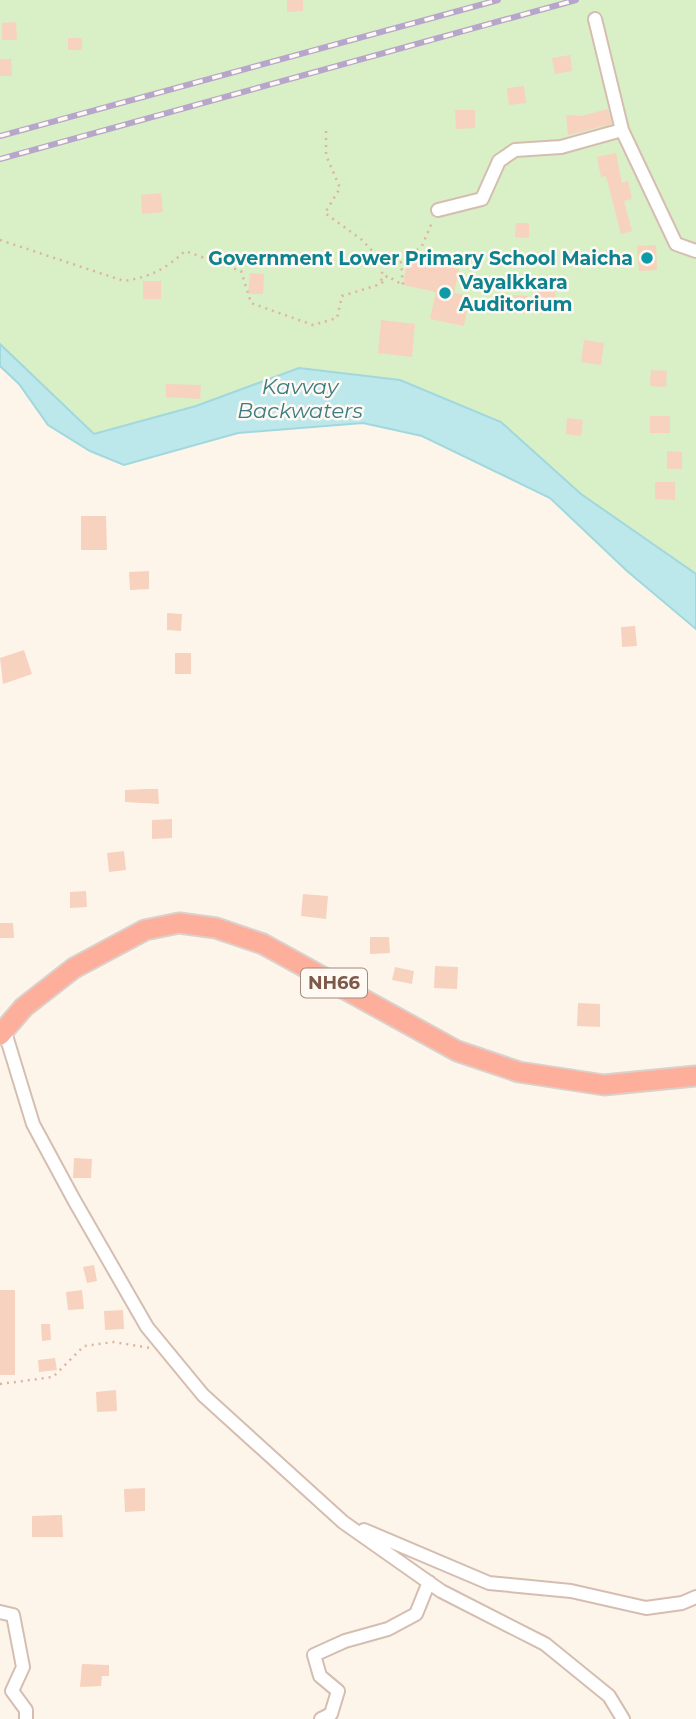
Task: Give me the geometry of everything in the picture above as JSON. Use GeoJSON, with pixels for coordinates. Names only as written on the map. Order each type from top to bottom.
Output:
{"type":"FeatureCollection","features":[{"type":"Feature","properties":{"kind":"highway","name":"NH66"},"geometry":{"type":"LineString","coordinates":[[2,1032],[24,1007],[74,968],[145,930],[179,923],[216,928],[263,944],[457,1051],[519,1072],[604,1086],[696,1076]]}},
{"type":"Feature","properties":{"kind":"street"},"geometry":{"type":"LineString","coordinates":[[595,19],[622,130],[676,244],[696,251]]}},
{"type":"Feature","properties":{"kind":"street"},"geometry":{"type":"LineString","coordinates":[[438,210],[482,200],[499,161],[515,150],[561,147],[622,130]]}},
{"type":"Feature","properties":{"kind":"street"},"geometry":{"type":"LineString","coordinates":[[2,1032],[33,1124],[148,1327],[203,1395],[341,1521],[429,1582],[545,1644],[609,1696],[623,1719]]}},
{"type":"Feature","properties":{"kind":"street"},"geometry":{"type":"LineString","coordinates":[[341,1521],[489,1583],[572,1591],[646,1608],[682,1603],[696,1597]]}},
{"type":"Feature","properties":{"kind":"street"},"geometry":{"type":"LineString","coordinates":[[321,1719],[331,1714],[338,1691],[320,1676],[314,1656],[345,1641],[388,1629],[416,1614],[429,1582]]}},
{"type":"Feature","properties":{"kind":"street"},"geometry":{"type":"LineString","coordinates":[[0,1612],[13,1615],[23,1667],[12,1691],[26,1710],[26,1719]]}},
{"type":"Feature","properties":{"kind":"path"},"geometry":{"type":"LineString","coordinates":[[326,131],[326,155],[340,188],[326,213],[362,240],[383,262],[381,284]]}},
{"type":"Feature","properties":{"kind":"path"},"geometry":{"type":"LineString","coordinates":[[0,240],[124,281],[143,278],[166,269],[185,251],[209,257],[241,271],[251,303],[313,325],[337,318],[342,296],[381,284],[387,276],[403,285],[401,262],[422,246],[438,210]]}},
{"type":"Feature","properties":{"kind":"path"},"geometry":{"type":"LineString","coordinates":[[0,1384],[53,1377],[84,1346],[114,1342],[154,1349],[164,1348]]}},
{"type":"Feature","properties":{"kind":"green space"},"geometry":{"type":"Polygon","coordinates":[[[0,0],[696,0],[696,574],[581,494],[501,422],[196,406],[94,434],[0,344],[0,0]]]}},
{"type":"Feature","properties":{"kind":"water","name":"Kavvay Backwaters"},"geometry":{"type":"Polygon","coordinates":[[[0,344],[94,434],[196,406],[299,368],[400,380],[501,422],[581,494],[696,574],[696,629],[627,571],[550,498],[422,436],[363,423],[238,433],[124,465],[90,451],[48,425],[19,384],[0,366],[0,344]]]}},
{"type":"Feature","properties":{"kind":"building"},"geometry":{"type":"Polygon","coordinates":[[[287,0],[303,0],[303,11],[287,12],[287,0]]]}},
{"type":"Feature","properties":{"kind":"building"},"geometry":{"type":"Polygon","coordinates":[[[16,22],[17,40],[2,40],[2,23],[16,22]]]}},
{"type":"Feature","properties":{"kind":"building"},"geometry":{"type":"Polygon","coordinates":[[[68,38],[82,38],[82,50],[68,50],[68,38]]]}},
{"type":"Feature","properties":{"kind":"building"},"geometry":{"type":"Polygon","coordinates":[[[570,55],[572,71],[555,74],[552,58],[570,55]]]}},
{"type":"Feature","properties":{"kind":"building"},"geometry":{"type":"Polygon","coordinates":[[[0,59],[11,59],[12,76],[0,76],[0,59]]]}},
{"type":"Feature","properties":{"kind":"building"},"geometry":{"type":"Polygon","coordinates":[[[524,86],[526,103],[509,105],[507,88],[524,86]]]}},
{"type":"Feature","properties":{"kind":"building"},"geometry":{"type":"Polygon","coordinates":[[[608,109],[612,124],[568,135],[566,115],[581,116],[608,109]]]}},
{"type":"Feature","properties":{"kind":"building"},"geometry":{"type":"Polygon","coordinates":[[[455,110],[475,110],[475,128],[456,129],[455,110]]]}},
{"type":"Feature","properties":{"kind":"building"},"geometry":{"type":"Polygon","coordinates":[[[616,153],[622,183],[628,181],[632,199],[624,201],[632,231],[621,234],[606,176],[601,177],[597,157],[616,153]]]}},
{"type":"Feature","properties":{"kind":"building"},"geometry":{"type":"Polygon","coordinates":[[[161,193],[163,212],[142,214],[141,195],[161,193]]]}},
{"type":"Feature","properties":{"kind":"building"},"geometry":{"type":"Polygon","coordinates":[[[516,223],[529,223],[529,238],[515,237],[516,223]]]}},
{"type":"Feature","properties":{"kind":"building","name":"Government Lower Primary School Maicha"},"geometry":{"type":"Polygon","coordinates":[[[656,245],[657,270],[639,271],[637,246],[656,245]]]}},
{"type":"Feature","properties":{"kind":"building","name":"Vayalkkara Auditorium"},"geometry":{"type":"Polygon","coordinates":[[[408,259],[459,269],[454,293],[470,296],[464,326],[430,319],[436,292],[403,285],[408,259]]]}},
{"type":"Feature","properties":{"kind":"building"},"geometry":{"type":"Polygon","coordinates":[[[250,273],[264,274],[263,294],[248,294],[250,273]]]}},
{"type":"Feature","properties":{"kind":"building"},"geometry":{"type":"Polygon","coordinates":[[[143,281],[161,281],[161,299],[143,299],[143,281]]]}},
{"type":"Feature","properties":{"kind":"building"},"geometry":{"type":"Polygon","coordinates":[[[555,289],[556,300],[539,301],[538,290],[555,289]]]}},
{"type":"Feature","properties":{"kind":"building"},"geometry":{"type":"Polygon","coordinates":[[[513,295],[528,296],[526,313],[511,312],[513,295]]]}},
{"type":"Feature","properties":{"kind":"building"},"geometry":{"type":"Polygon","coordinates":[[[381,320],[415,324],[412,357],[378,353],[381,320]]]}},
{"type":"Feature","properties":{"kind":"building"},"geometry":{"type":"Polygon","coordinates":[[[584,340],[604,343],[601,365],[581,362],[584,340]]]}},
{"type":"Feature","properties":{"kind":"building"},"geometry":{"type":"Polygon","coordinates":[[[651,370],[667,371],[666,387],[650,386],[651,370]]]}},
{"type":"Feature","properties":{"kind":"building"},"geometry":{"type":"Polygon","coordinates":[[[166,384],[201,385],[200,399],[166,397],[166,384]]]}},
{"type":"Feature","properties":{"kind":"building"},"geometry":{"type":"Polygon","coordinates":[[[650,416],[670,416],[670,433],[650,433],[650,416]]]}},
{"type":"Feature","properties":{"kind":"building"},"geometry":{"type":"Polygon","coordinates":[[[567,418],[583,420],[581,436],[566,434],[567,418]]]}},
{"type":"Feature","properties":{"kind":"building"},"geometry":{"type":"Polygon","coordinates":[[[667,451],[682,452],[682,469],[667,469],[667,451]]]}},
{"type":"Feature","properties":{"kind":"building"},"geometry":{"type":"Polygon","coordinates":[[[655,482],[675,482],[675,500],[655,499],[655,482]]]}},
{"type":"Feature","properties":{"kind":"building"},"geometry":{"type":"Polygon","coordinates":[[[81,516],[106,516],[107,550],[81,550],[81,516]]]}},
{"type":"Feature","properties":{"kind":"building"},"geometry":{"type":"Polygon","coordinates":[[[149,571],[149,589],[130,590],[129,572],[149,571]]]}},
{"type":"Feature","properties":{"kind":"building"},"geometry":{"type":"Polygon","coordinates":[[[167,613],[182,614],[181,631],[167,630],[167,613]]]}},
{"type":"Feature","properties":{"kind":"building"},"geometry":{"type":"Polygon","coordinates":[[[635,626],[637,646],[622,647],[621,627],[635,626]]]}},
{"type":"Feature","properties":{"kind":"building"},"geometry":{"type":"Polygon","coordinates":[[[24,650],[32,674],[3,684],[0,658],[24,650]]]}},
{"type":"Feature","properties":{"kind":"building"},"geometry":{"type":"Polygon","coordinates":[[[175,653],[191,653],[191,674],[175,674],[175,653]]]}},
{"type":"Feature","properties":{"kind":"building"},"geometry":{"type":"Polygon","coordinates":[[[158,789],[159,804],[125,802],[125,790],[158,789]]]}},
{"type":"Feature","properties":{"kind":"building"},"geometry":{"type":"Polygon","coordinates":[[[172,819],[172,838],[152,839],[152,820],[172,819]]]}},
{"type":"Feature","properties":{"kind":"building"},"geometry":{"type":"Polygon","coordinates":[[[124,851],[126,870],[109,872],[107,853],[124,851]]]}},
{"type":"Feature","properties":{"kind":"building"},"geometry":{"type":"Polygon","coordinates":[[[86,891],[87,907],[70,908],[70,892],[86,891]]]}},
{"type":"Feature","properties":{"kind":"building"},"geometry":{"type":"Polygon","coordinates":[[[303,894],[328,896],[326,919],[301,916],[303,894]]]}},
{"type":"Feature","properties":{"kind":"building"},"geometry":{"type":"Polygon","coordinates":[[[0,923],[13,923],[14,938],[0,938],[0,923]]]}},
{"type":"Feature","properties":{"kind":"building"},"geometry":{"type":"Polygon","coordinates":[[[370,937],[389,937],[390,953],[370,954],[370,937]]]}},
{"type":"Feature","properties":{"kind":"building"},"geometry":{"type":"Polygon","coordinates":[[[435,966],[458,967],[457,989],[434,988],[435,966]]]}},
{"type":"Feature","properties":{"kind":"building"},"geometry":{"type":"Polygon","coordinates":[[[395,967],[414,971],[412,984],[392,980],[395,967]]]}},
{"type":"Feature","properties":{"kind":"building"},"geometry":{"type":"Polygon","coordinates":[[[578,1003],[600,1004],[600,1027],[577,1026],[578,1003]]]}},
{"type":"Feature","properties":{"kind":"building"},"geometry":{"type":"Polygon","coordinates":[[[74,1158],[92,1159],[91,1178],[73,1178],[74,1158]]]}},
{"type":"Feature","properties":{"kind":"building"},"geometry":{"type":"Polygon","coordinates":[[[94,1265],[97,1281],[87,1283],[83,1267],[94,1265]]]}},
{"type":"Feature","properties":{"kind":"building"},"geometry":{"type":"Polygon","coordinates":[[[0,1290],[15,1290],[15,1375],[0,1375],[0,1290]]]}},
{"type":"Feature","properties":{"kind":"building"},"geometry":{"type":"Polygon","coordinates":[[[82,1290],[84,1309],[68,1310],[66,1292],[82,1290]]]}},
{"type":"Feature","properties":{"kind":"building"},"geometry":{"type":"Polygon","coordinates":[[[123,1310],[124,1329],[105,1330],[104,1311],[123,1310]]]}},
{"type":"Feature","properties":{"kind":"building"},"geometry":{"type":"Polygon","coordinates":[[[41,1324],[50,1324],[51,1340],[42,1341],[41,1324]]]}},
{"type":"Feature","properties":{"kind":"building"},"geometry":{"type":"Polygon","coordinates":[[[55,1358],[57,1370],[39,1372],[38,1360],[55,1358]]]}},
{"type":"Feature","properties":{"kind":"building"},"geometry":{"type":"Polygon","coordinates":[[[116,1390],[117,1411],[97,1412],[96,1392],[116,1390]]]}},
{"type":"Feature","properties":{"kind":"building"},"geometry":{"type":"Polygon","coordinates":[[[145,1488],[145,1511],[125,1512],[124,1489],[145,1488]]]}},
{"type":"Feature","properties":{"kind":"building"},"geometry":{"type":"Polygon","coordinates":[[[62,1515],[63,1537],[32,1537],[32,1516],[62,1515]]]}},
{"type":"Feature","properties":{"kind":"building"},"geometry":{"type":"Polygon","coordinates":[[[82,1664],[109,1665],[109,1676],[102,1676],[101,1686],[80,1687],[82,1664]]]}},
{"type":"Feature","properties":{"kind":"railway"},"geometry":{"type":"LineString","coordinates":[[0,136],[498,0]]}},
{"type":"Feature","properties":{"kind":"railway"},"geometry":{"type":"LineString","coordinates":[[0,159],[576,0]]}},
{"type":"Feature","properties":{"kind":"place","name":"Government Lower Primary School Maicha"},"geometry":{"type":"Point","coordinates":[647,258]}},
{"type":"Feature","properties":{"kind":"place","name":"Vayalkkara Auditorium"},"geometry":{"type":"Point","coordinates":[445,293]}}]}
